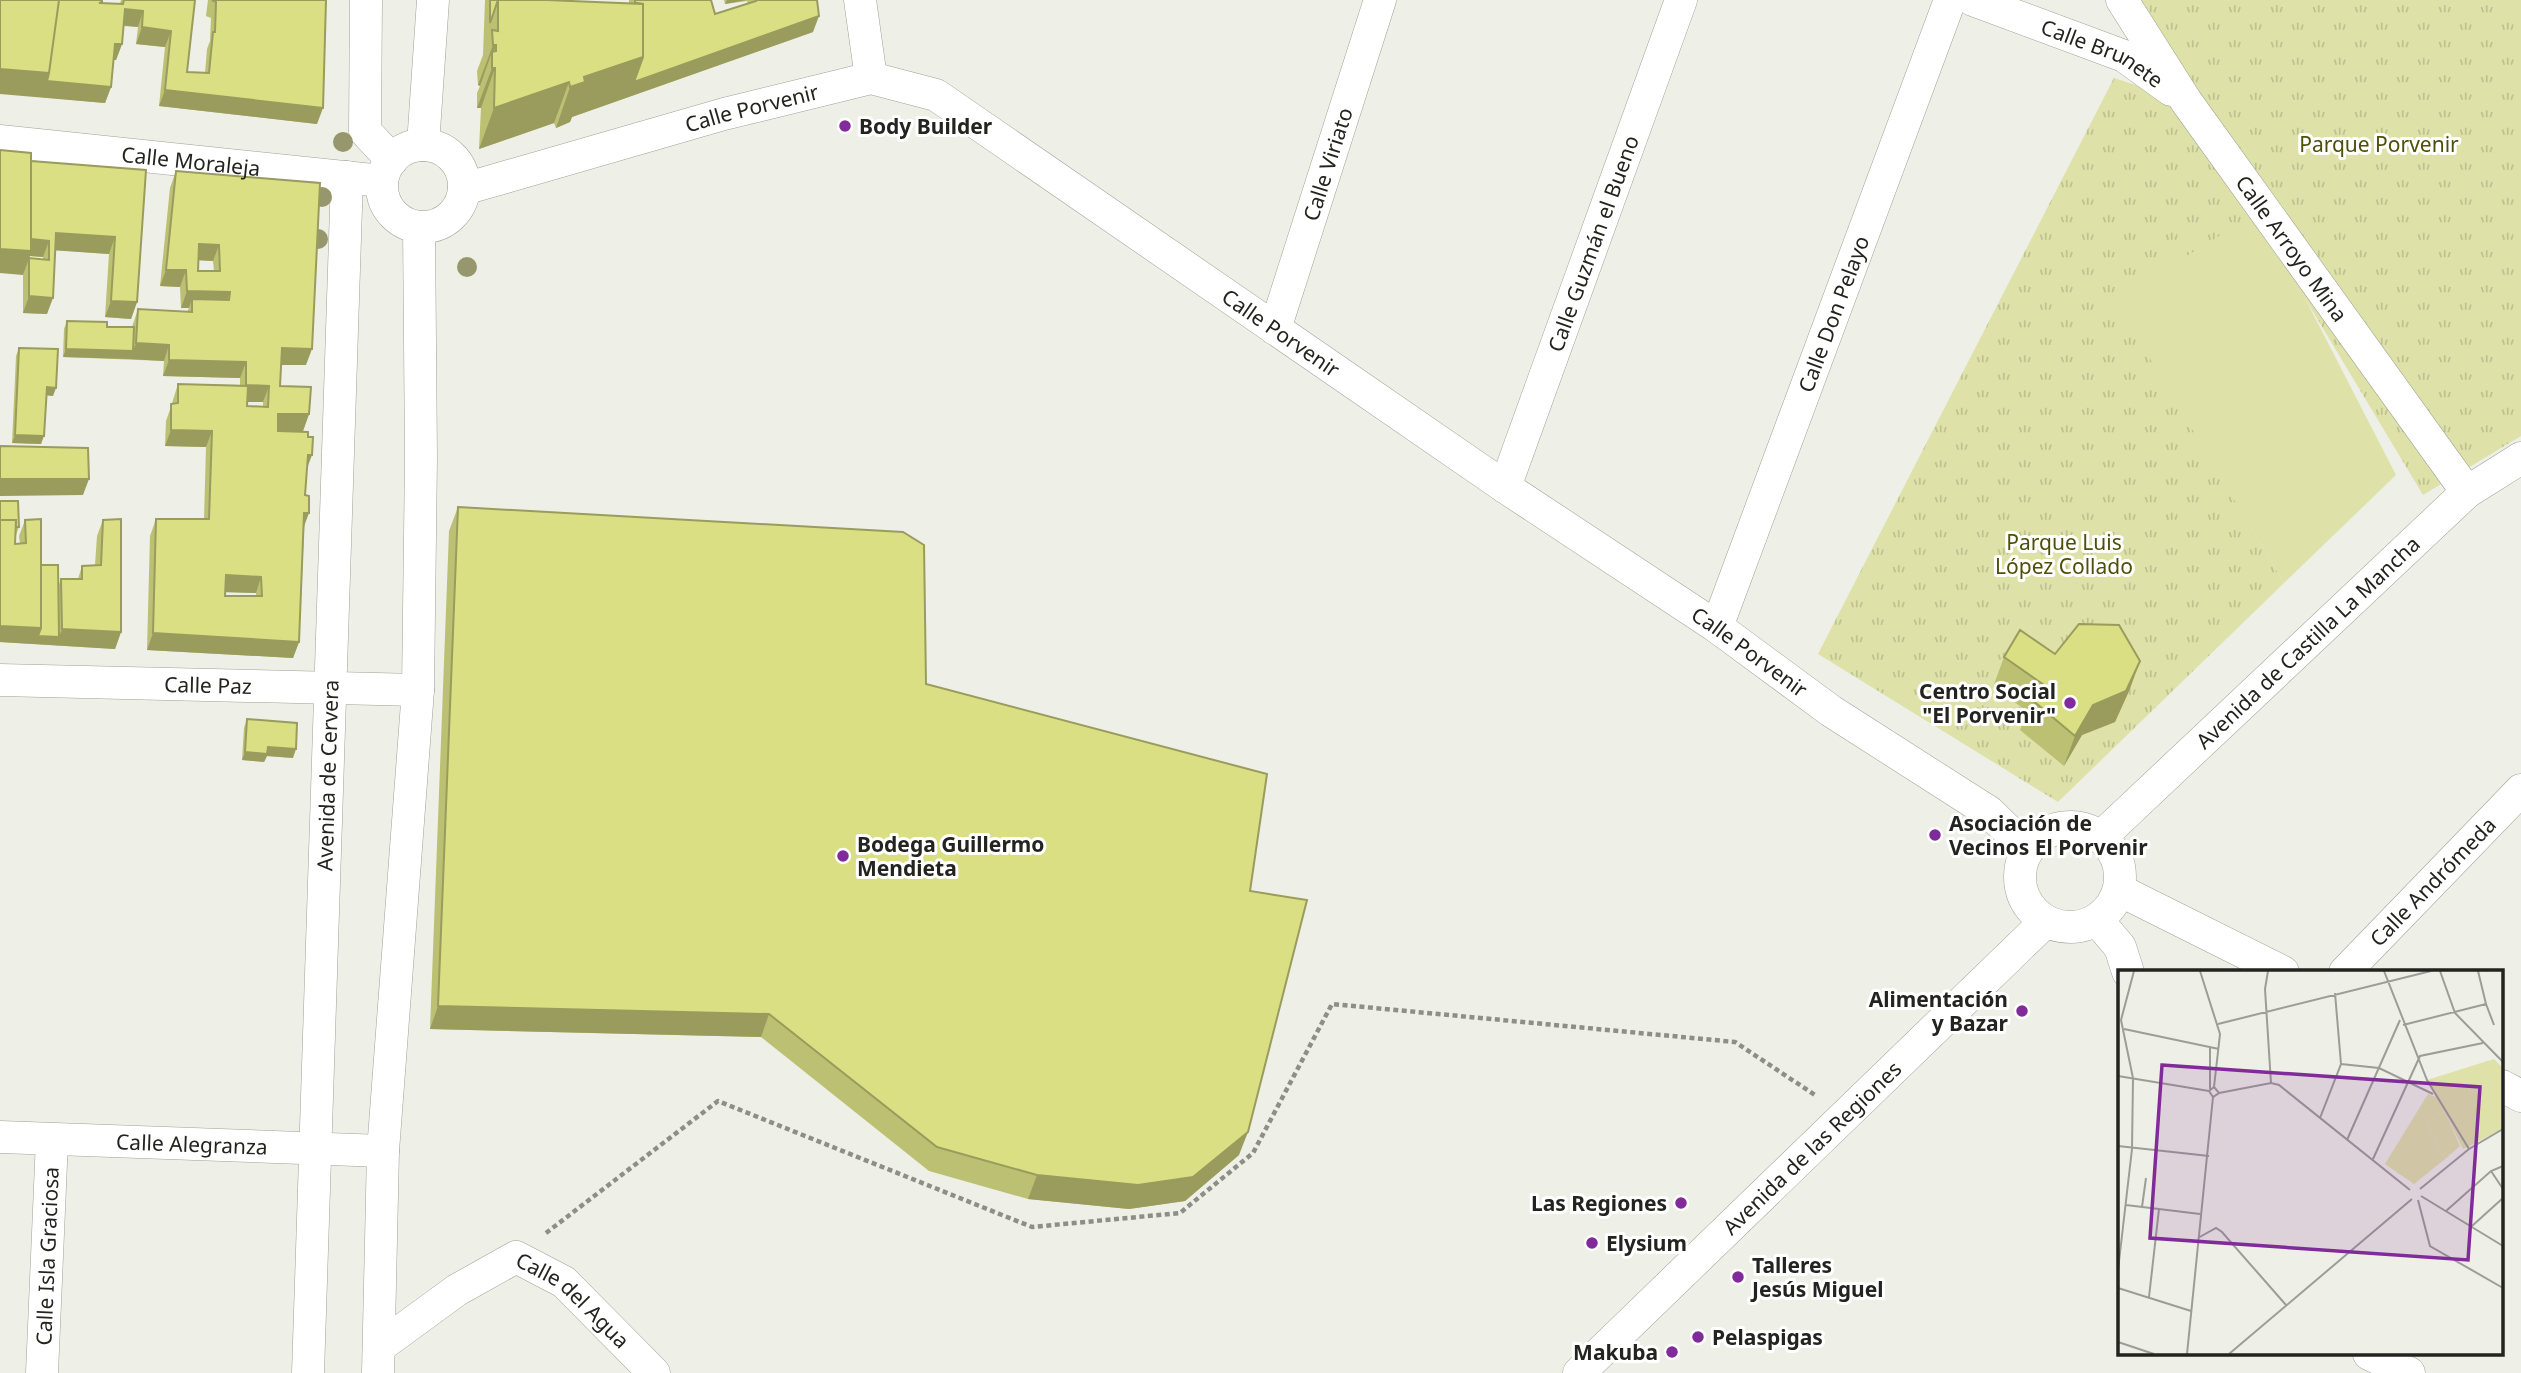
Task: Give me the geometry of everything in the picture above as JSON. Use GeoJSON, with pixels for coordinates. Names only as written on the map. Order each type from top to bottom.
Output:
{"type":"FeatureCollection","features":[{"type":"Feature","properties":{"kind":"street"},"geometry":{"type":"LineString","coordinates":[[366,0],[365,131],[387,170],[387,206],[407,224],[419,227],[444,221],[461,202],[463,176],[448,154],[423,145],[406,149],[387,170]]}},
{"type":"Feature","properties":{"kind":"street"},"geometry":{"type":"LineString","coordinates":[[423,145],[433,0]]}},
{"type":"Feature","properties":{"kind":"street"},"geometry":{"type":"LineString","coordinates":[[860,0],[871,78]]}},
{"type":"Feature","properties":{"kind":"street","name":"Calle Viriato"},"geometry":{"type":"LineString","coordinates":[[1275,329],[1380,0]]}},
{"type":"Feature","properties":{"kind":"street","name":"Calle Guzmán el Bueno"},"geometry":{"type":"LineString","coordinates":[[1505,487],[1681,0]]}},
{"type":"Feature","properties":{"kind":"street","name":"Calle Don Pelayo"},"geometry":{"type":"LineString","coordinates":[[1717,627],[1950,0]]}},
{"type":"Feature","properties":{"kind":"street","name":"Calle Brunete"},"geometry":{"type":"LineString","coordinates":[[1973,0],[2124,56],[2186,101]]}},
{"type":"Feature","properties":{"kind":"street","name":"Calle Arroyo Mina"},"geometry":{"type":"LineString","coordinates":[[2122,0],[2186,101],[2467,492]]}},
{"type":"Feature","properties":{"kind":"street","name":"Calle Porvenir"},"geometry":{"type":"LineString","coordinates":[[464,189],[723,114],[871,78],[936,95],[1505,487],[1717,627],[1831,711],[1989,812],[2028,850]]}},
{"type":"Feature","properties":{"kind":"street","name":"Calle Moraleja"},"geometry":{"type":"LineString","coordinates":[[0,141],[348,177],[387,170]]}},
{"type":"Feature","properties":{"kind":"street","name":"Avenida de Cervera"},"geometry":{"type":"LineString","coordinates":[[308,1373],[348,177]]}},
{"type":"Feature","properties":{"kind":"street"},"geometry":{"type":"LineString","coordinates":[[378,1360],[383,1151],[418,690],[421,458],[419,227]]}},
{"type":"Feature","properties":{"kind":"street","name":"Avenida de Castilla La Mancha"},"geometry":{"type":"LineString","coordinates":[[2101,837],[2467,492],[2520,461]]}},
{"type":"Feature","properties":{"kind":"street","name":"Calle Paz"},"geometry":{"type":"LineString","coordinates":[[0,680],[418,690]]}},
{"type":"Feature","properties":{"kind":"street","name":"Calle Andrómeda"},"geometry":{"type":"LineString","coordinates":[[2347,970],[2521,790]]}},
{"type":"Feature","properties":{"kind":"street"},"geometry":{"type":"LineString","coordinates":[[2070,827],[2087,830],[2101,837],[2113,851],[2120,872],[2119,890],[2110,908],[2097,920],[2077,928],[2045,922],[2031,911],[2020,890],[2019,872],[2028,850],[2039,837],[2052,830],[2070,827]]}},
{"type":"Feature","properties":{"kind":"street"},"geometry":{"type":"LineString","coordinates":[[2119,890],[2279,970]]}},
{"type":"Feature","properties":{"kind":"street"},"geometry":{"type":"LineString","coordinates":[[2097,920],[2120,947],[2127,970]]}},
{"type":"Feature","properties":{"kind":"street","name":"Avenida de las Regiones"},"geometry":{"type":"LineString","coordinates":[[1579,1373],[2045,922]]}},
{"type":"Feature","properties":{"kind":"street"},"geometry":{"type":"LineString","coordinates":[[2504,1087],[2521,1096]]}},
{"type":"Feature","properties":{"kind":"street","name":"Calle Alegranza"},"geometry":{"type":"LineString","coordinates":[[0,1137],[383,1151]]}},
{"type":"Feature","properties":{"kind":"street","name":"Calle Isla Graciosa"},"geometry":{"type":"LineString","coordinates":[[42,1373],[52,1140]]}},
{"type":"Feature","properties":{"kind":"street","name":"Calle del Agua"},"geometry":{"type":"LineString","coordinates":[[378,1360],[457,1290],[516,1257],[564,1282],[654,1373]]}},
{"type":"Feature","properties":{"kind":"street"},"geometry":{"type":"LineString","coordinates":[[2373,1356],[2409,1373]]}},
{"type":"Feature","properties":{"kind":"path"},"geometry":{"type":"LineString","coordinates":[[516,1257],[718,1101],[1032,1227],[1180,1213],[1253,1153],[1332,1004],[1735,1042],[1821,1100]]}},
{"type":"Feature","properties":{"kind":"green space"},"geometry":{"type":"Polygon","coordinates":[[[2122,0],[2521,0],[2521,436],[2423,495],[2255,215],[2116,300],[2284,583],[2058,802],[1818,654],[2114,78],[2185,101],[2122,0]]]}},
{"type":"Feature","properties":{"kind":"green space"},"geometry":{"type":"Polygon","coordinates":[[[2260,211],[2396,475],[2284,583],[2115,300],[2260,211]]]}},
{"type":"Feature","properties":{"kind":"building"},"geometry":{"type":"Polygon","coordinates":[[[0,0],[59,0],[49,73],[0,69],[0,0]]]}},
{"type":"Feature","properties":{"kind":"building"},"geometry":{"type":"Polygon","coordinates":[[[59,0],[102,0],[99,3],[123,4],[124,0],[195,0],[187,72],[209,73],[215,32],[216,2],[212,0],[326,0],[323,108],[165,90],[171,31],[142,27],[143,11],[125,9],[122,44],[115,44],[111,87],[47,81],[59,0]]]}},
{"type":"Feature","properties":{"kind":"building"},"geometry":{"type":"Polygon","coordinates":[[[490,0],[498,0],[490,23],[490,0]]]}},
{"type":"Feature","properties":{"kind":"building"},"geometry":{"type":"Polygon","coordinates":[[[498,0],[643,4],[643,57],[584,77],[585,82],[570,87],[569,82],[494,108],[495,68],[492,68],[492,52],[496,51],[496,45],[493,45],[492,30],[498,31],[498,0]]]}},
{"type":"Feature","properties":{"kind":"building"},"geometry":{"type":"Polygon","coordinates":[[[635,0],[711,0],[715,14],[756,0],[817,0],[819,16],[634,82],[643,57],[643,4],[635,3],[635,0]]]}},
{"type":"Feature","properties":{"kind":"building"},"geometry":{"type":"Polygon","coordinates":[[[0,150],[31,153],[31,251],[0,249],[0,150]]]}},
{"type":"Feature","properties":{"kind":"building"},"geometry":{"type":"Polygon","coordinates":[[[31,161],[146,170],[137,302],[111,301],[115,237],[56,233],[53,298],[29,296],[29,258],[49,260],[49,241],[31,239],[31,161]]]}},
{"type":"Feature","properties":{"kind":"building"},"geometry":{"type":"Polygon","coordinates":[[[176,171],[320,183],[312,349],[282,348],[280,386],[311,387],[309,414],[278,414],[278,431],[308,432],[308,437],[313,437],[312,455],[308,455],[305,495],[309,496],[309,513],[304,513],[299,642],[153,633],[156,519],[209,519],[212,431],[171,430],[171,404],[178,403],[178,384],[248,386],[247,406],[268,407],[269,386],[246,385],[246,362],[169,360],[169,345],[136,343],[138,309],[192,312],[192,299],[229,300],[230,292],[187,291],[186,270],[166,270],[176,171]],[[199,244],[198,271],[220,271],[219,245],[199,244]],[[226,575],[225,596],[262,596],[261,577],[226,575]]]}},
{"type":"Feature","properties":{"kind":"building"},"geometry":{"type":"Polygon","coordinates":[[[67,321],[107,322],[107,327],[134,327],[133,351],[66,349],[67,321]]]}},
{"type":"Feature","properties":{"kind":"building"},"geometry":{"type":"Polygon","coordinates":[[[19,348],[58,349],[56,388],[47,387],[44,436],[15,435],[19,348]]]}},
{"type":"Feature","properties":{"kind":"building"},"geometry":{"type":"Polygon","coordinates":[[[0,446],[88,448],[89,479],[0,479],[0,446]]]}},
{"type":"Feature","properties":{"kind":"building"},"geometry":{"type":"Polygon","coordinates":[[[0,501],[18,501],[19,527],[16,527],[16,520],[0,520],[0,501]]]}},
{"type":"Feature","properties":{"kind":"building","name":"Bodega Guillermo Mendieta"},"geometry":{"type":"Polygon","coordinates":[[[458,507],[903,532],[924,545],[926,684],[1267,774],[1250,891],[1307,900],[1248,1132],[1193,1177],[1138,1185],[1037,1175],[937,1147],[769,1014],[438,1006],[458,507]]]}},
{"type":"Feature","properties":{"kind":"building"},"geometry":{"type":"Polygon","coordinates":[[[41,519],[41,628],[0,626],[0,520],[16,520],[15,544],[26,543],[25,520],[41,519]]]}},
{"type":"Feature","properties":{"kind":"building"},"geometry":{"type":"Polygon","coordinates":[[[121,519],[121,632],[62,629],[61,579],[82,579],[82,566],[101,565],[103,520],[121,519]]]}},
{"type":"Feature","properties":{"kind":"building"},"geometry":{"type":"Polygon","coordinates":[[[41,565],[58,565],[59,637],[38,636],[41,628],[41,565]]]}},
{"type":"Feature","properties":{"kind":"building"},"geometry":{"type":"Polygon","coordinates":[[[2079,624],[2119,625],[2140,661],[2126,691],[2093,705],[2075,736],[2031,699],[2044,685],[2004,657],[2020,630],[2055,654],[2079,624]]]}},
{"type":"Feature","properties":{"kind":"building"},"geometry":{"type":"Polygon","coordinates":[[[247,719],[297,723],[296,749],[268,747],[267,754],[245,752],[247,719]]]}},
{"type":"Feature","properties":{"kind":"place","name":"Body Builder"},"geometry":{"type":"Point","coordinates":[845,126]}},
{"type":"Feature","properties":{"kind":"place","name":"Centro Social \"El Porvenir\""},"geometry":{"type":"Point","coordinates":[2070,703]}},
{"type":"Feature","properties":{"kind":"place","name":"Asociación de Vecinos El Porvenir"},"geometry":{"type":"Point","coordinates":[1935,835]}},
{"type":"Feature","properties":{"kind":"place","name":"Bodega Guillermo Mendieta"},"geometry":{"type":"Point","coordinates":[843,856]}},
{"type":"Feature","properties":{"kind":"place","name":"Alimentación y Bazar"},"geometry":{"type":"Point","coordinates":[2022,1011]}},
{"type":"Feature","properties":{"kind":"place","name":"Las Regiones"},"geometry":{"type":"Point","coordinates":[1681,1203]}},
{"type":"Feature","properties":{"kind":"place","name":"Elysium"},"geometry":{"type":"Point","coordinates":[1592,1243]}},
{"type":"Feature","properties":{"kind":"place","name":"Talleres Jesús Miguel"},"geometry":{"type":"Point","coordinates":[1738,1277]}},
{"type":"Feature","properties":{"kind":"place","name":"Pelaspigas"},"geometry":{"type":"Point","coordinates":[1698,1337]}},
{"type":"Feature","properties":{"kind":"place","name":"Makuba"},"geometry":{"type":"Point","coordinates":[1672,1352]}},
{"type":"Feature","properties":{"kind":"park label","name":"Parque Porvenir"},"geometry":{"type":"Point","coordinates":[2379,144]}},
{"type":"Feature","properties":{"kind":"park label","name":"Parque Luis López Collado"},"geometry":{"type":"Point","coordinates":[2064,554]}}]}
